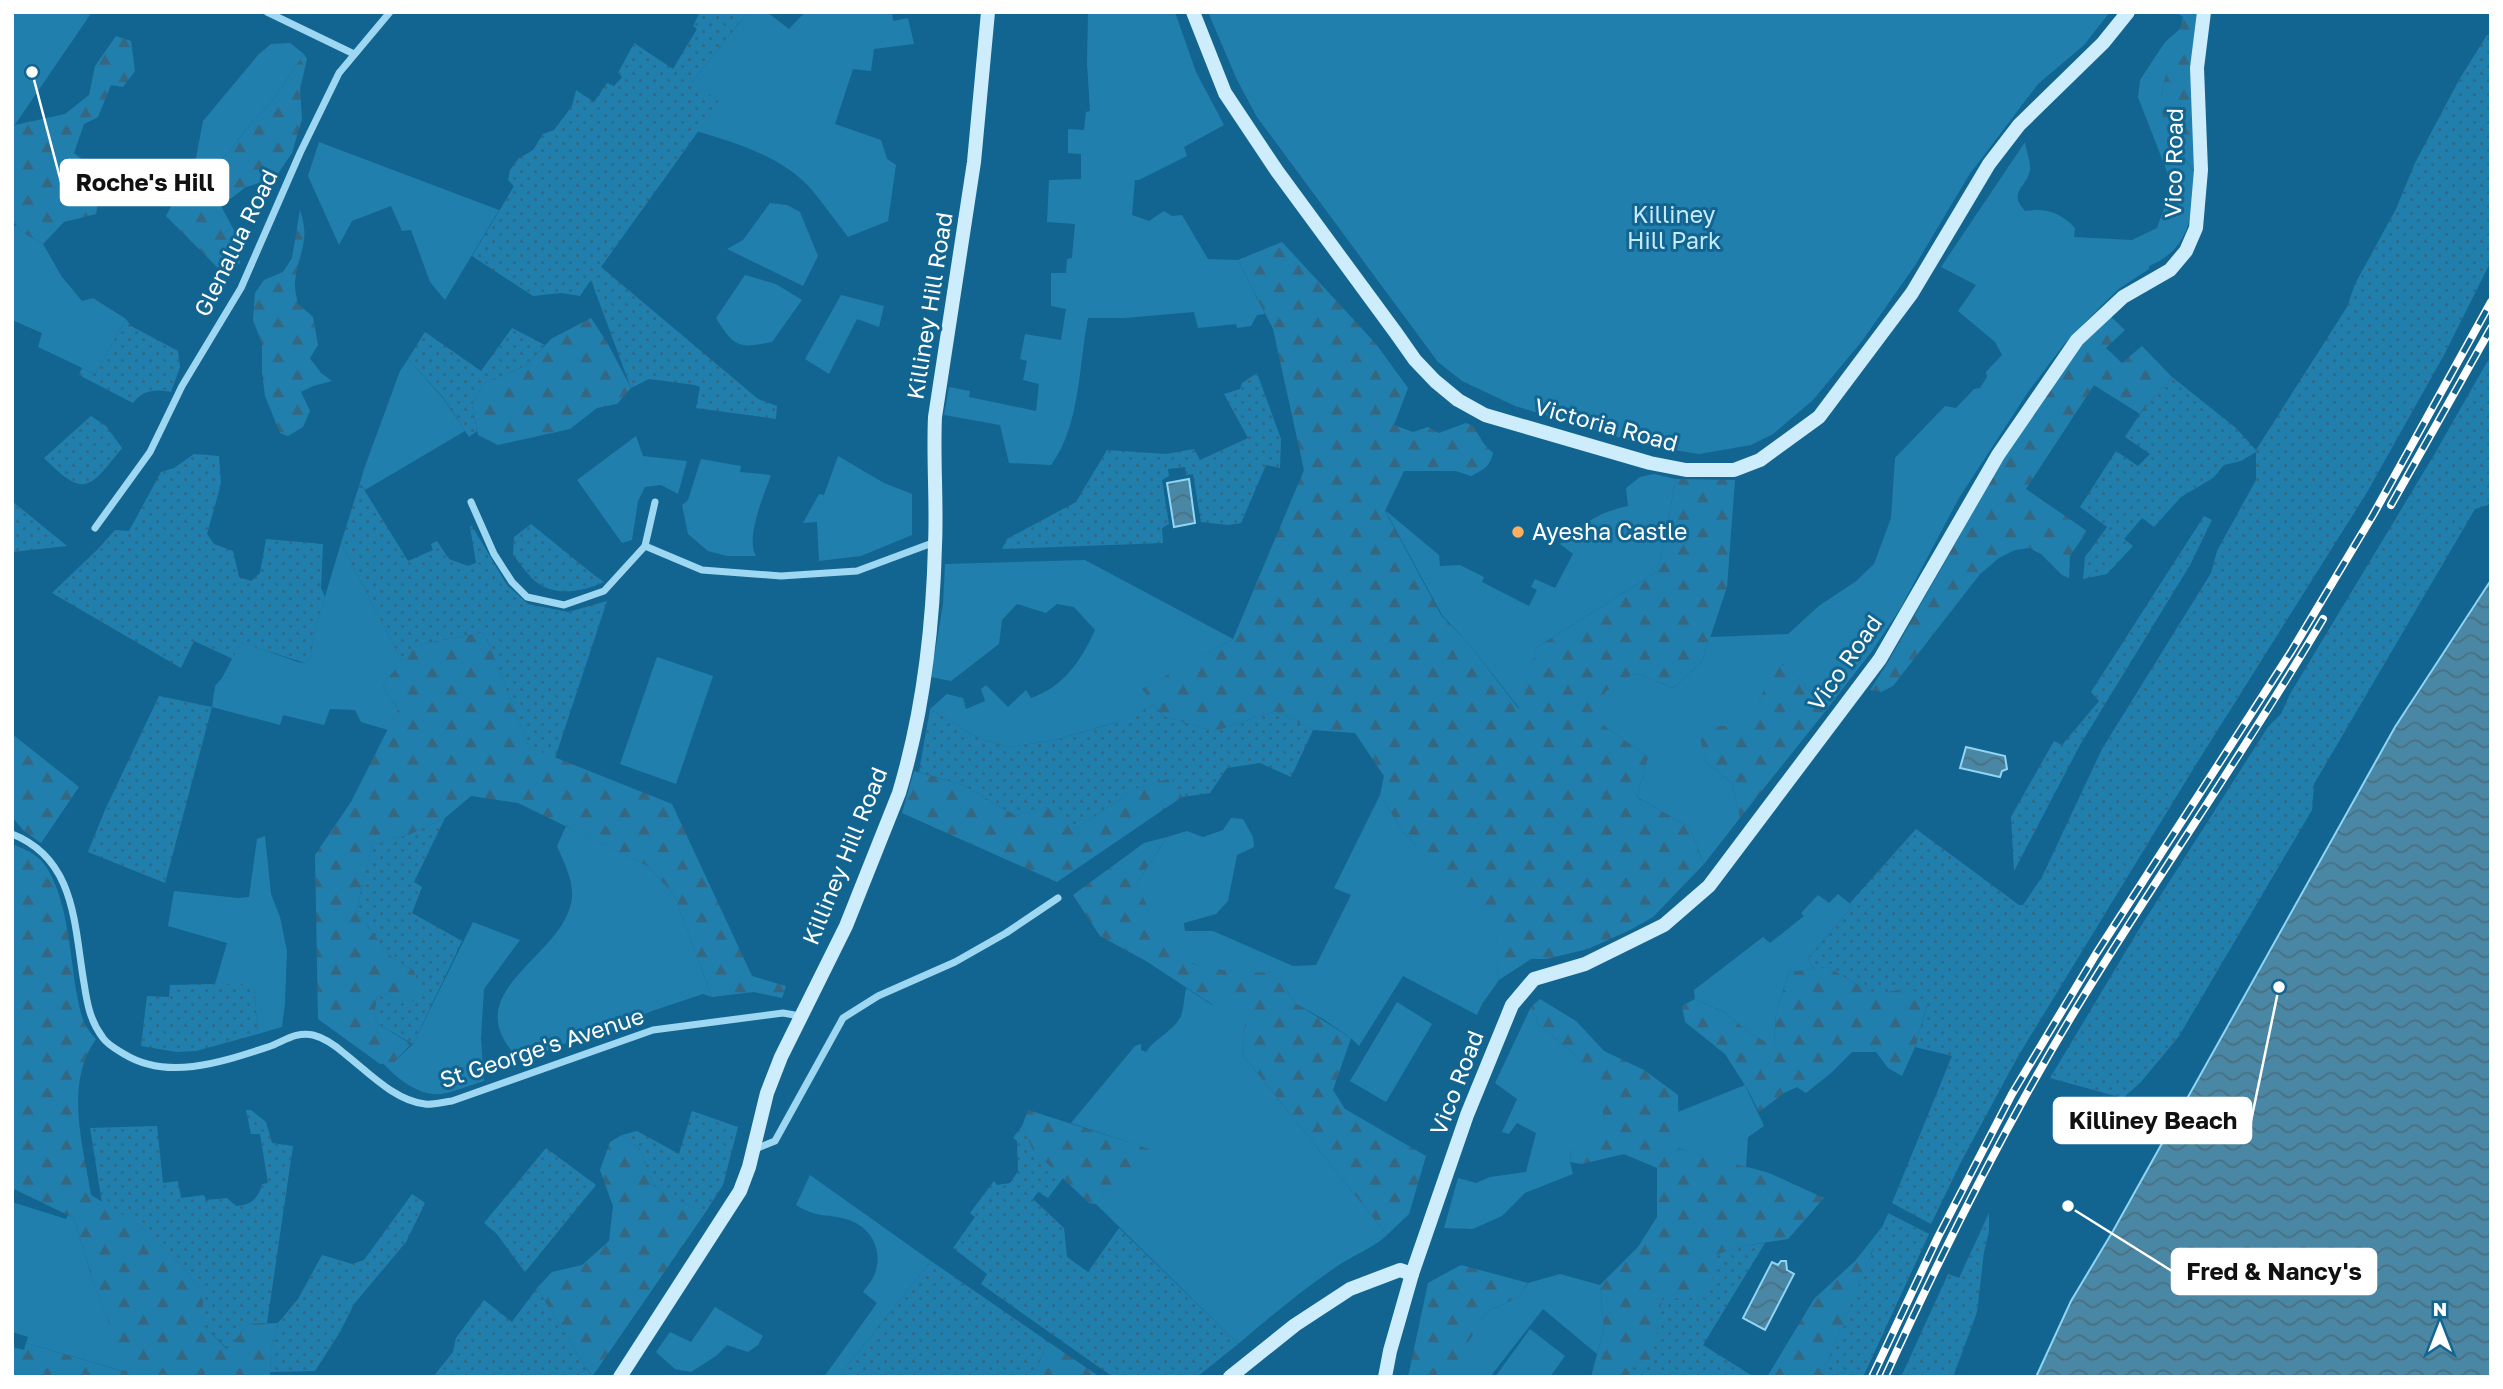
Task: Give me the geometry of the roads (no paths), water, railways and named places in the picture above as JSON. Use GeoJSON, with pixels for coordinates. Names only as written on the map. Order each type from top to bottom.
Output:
{"type":"FeatureCollection","features":[{"type":"Feature","properties":{"kind":"main road","name":"Killiney Hill Road"},"geometry":{"type":"LineString","coordinates":[[620,1377],[740,1191],[767,1093],[781,1057],[850,915],[900,793],[921,696],[932,622],[936,542],[933,450],[936,417],[974,162],[988,12]]}},
{"type":"Feature","properties":{"kind":"main road","name":"Victoria Road"},"geometry":{"type":"LineString","coordinates":[[1193,12],[1225,93],[1277,171],[1409,351],[1435,382],[1458,400],[1485,415],[1650,463],[1686,470],[1734,470],[1747,465],[1780,446],[1819,417],[1912,293],[1989,164],[2019,125],[2103,43],[2128,12]]}},
{"type":"Feature","properties":{"kind":"main road","name":"Vico Road"},"geometry":{"type":"LineString","coordinates":[[1385,1377],[1412,1274],[1467,1115],[1512,1005],[1534,979],[1585,964],[1664,925],[1709,886],[1880,659],[1998,455],[2077,340],[2123,297],[2170,270],[2186,251],[2196,228],[2201,170],[2197,68],[2204,12]]}},
{"type":"Feature","properties":{"kind":"main road"},"geometry":{"type":"LineString","coordinates":[[1230,1377],[1295,1325],[1350,1289],[1400,1270],[1412,1274]]}},
{"type":"Feature","properties":{"kind":"street"},"geometry":{"type":"LineString","coordinates":[[267,12],[354,54]]}},
{"type":"Feature","properties":{"kind":"street","name":"Glenalua Road"},"geometry":{"type":"LineString","coordinates":[[95,528],[150,452],[182,386],[241,288],[327,94],[339,73],[390,12]]}},
{"type":"Feature","properties":{"kind":"street"},"geometry":{"type":"LineString","coordinates":[[471,502],[494,554],[512,582],[527,597],[564,605],[604,591],[645,546],[655,502]]}},
{"type":"Feature","properties":{"kind":"street"},"geometry":{"type":"LineString","coordinates":[[645,546],[702,570],[781,576],[857,571],[936,542]]}},
{"type":"Feature","properties":{"kind":"street","name":"St George's Avenue"},"geometry":{"type":"LineString","coordinates":[[12,834],[44,853],[56,866],[64,881],[89,1014],[103,1038],[112,1047],[137,1062],[157,1067],[182,1068],[226,1059],[271,1046],[294,1035],[313,1035],[331,1043],[404,1099],[426,1104],[452,1101],[653,1030],[783,1013],[800,1016]]}},
{"type":"Feature","properties":{"kind":"street"},"geometry":{"type":"LineString","coordinates":[[752,1150],[775,1141],[843,1018],[878,996],[1006,933],[1059,898]]}},
{"type":"Feature","properties":{"kind":"water"},"geometry":{"type":"Polygon","coordinates":[[[1189,479],[1195,523],[1174,527],[1167,483],[1189,479]]]}},
{"type":"Feature","properties":{"kind":"water"},"geometry":{"type":"Polygon","coordinates":[[[2491,580],[2491,1377],[2036,1377],[2071,1301],[2113,1231],[2395,727],[2491,580]]]}},
{"type":"Feature","properties":{"kind":"water"},"geometry":{"type":"Polygon","coordinates":[[[1966,747],[2005,756],[2007,769],[2002,771],[2000,777],[1960,768],[1966,747]]]}},
{"type":"Feature","properties":{"kind":"water"},"geometry":{"type":"Polygon","coordinates":[[[1781,1261],[1786,1261],[1787,1270],[1794,1274],[1765,1330],[1743,1318],[1772,1262],[1778,1265],[1781,1261]]]}},
{"type":"Feature","properties":{"kind":"railway"},"geometry":{"type":"LineString","coordinates":[[1872,1377],[1938,1237],[2012,1094],[2096,954],[2291,652],[2373,515],[2491,302]]}},
{"type":"Feature","properties":{"kind":"railway"},"geometry":{"type":"LineString","coordinates":[[2391,505],[2491,328]]}},
{"type":"Feature","properties":{"kind":"railway"},"geometry":{"type":"LineString","coordinates":[[1885,1377],[2010,1123],[2066,1025],[2268,710],[2323,619]]}},
{"type":"Feature","properties":{"kind":"place","name":"Roche's Hill"},"geometry":{"type":"Point","coordinates":[32,72]}},
{"type":"Feature","properties":{"kind":"place","name":"Ayesha Castle"},"geometry":{"type":"Point","coordinates":[1518,532]}},
{"type":"Feature","properties":{"kind":"place","name":"Killiney Beach"},"geometry":{"type":"Point","coordinates":[2279,987]}},
{"type":"Feature","properties":{"kind":"place","name":"Fred & Nancy's"},"geometry":{"type":"Point","coordinates":[2068,1206]}},
{"type":"Feature","properties":{"kind":"park label","name":"Killiney Hill Park"},"geometry":{"type":"Point","coordinates":[1674,228]}}]}
